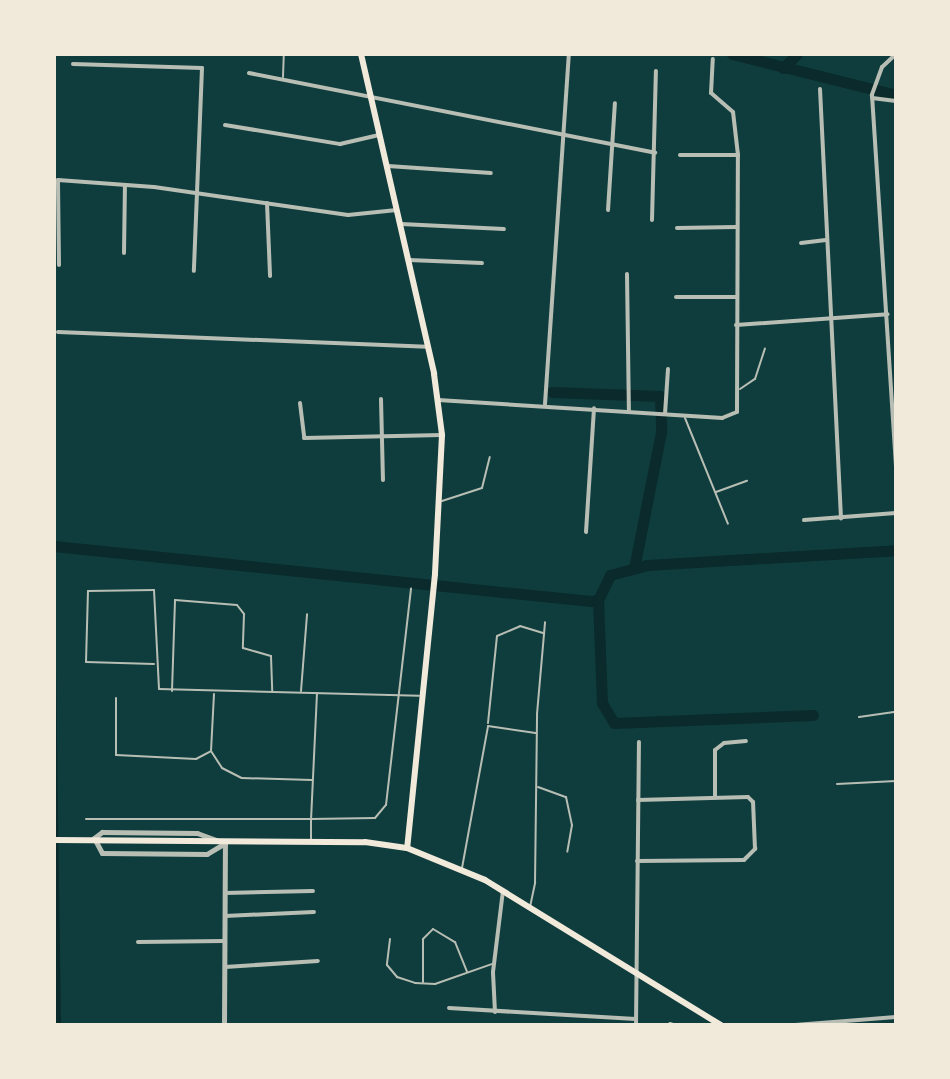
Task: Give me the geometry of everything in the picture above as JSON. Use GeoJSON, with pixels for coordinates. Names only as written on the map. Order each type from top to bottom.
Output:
{"type":"FeatureCollection","features":[{"type":"Feature","properties":{"kind":"main road"},"geometry":{"type":"LineString","coordinates":[[361,54],[401,224],[406,260],[438,399],[442,435],[435,574],[420,696],[407,848]]}},
{"type":"Feature","properties":{"kind":"main road"},"geometry":{"type":"LineString","coordinates":[[54,840],[311,842],[407,848],[503,890],[721,1025]]}},
{"type":"Feature","properties":{"kind":"street"},"geometry":{"type":"LineString","coordinates":[[545,404],[560,138],[569,54]]}},
{"type":"Feature","properties":{"kind":"street"},"geometry":{"type":"LineString","coordinates":[[896,54],[876,80],[872,97],[893,371],[896,471]]}},
{"type":"Feature","properties":{"kind":"street"},"geometry":{"type":"LineString","coordinates":[[438,399],[684,415],[730,416],[737,412],[740,389],[736,325],[738,155],[733,112],[711,93],[713,59]]}},
{"type":"Feature","properties":{"kind":"street"},"geometry":{"type":"LineString","coordinates":[[73,64],[202,68],[194,271]]}},
{"type":"Feature","properties":{"kind":"street"},"geometry":{"type":"LineString","coordinates":[[652,220],[656,71]]}},
{"type":"Feature","properties":{"kind":"street"},"geometry":{"type":"LineString","coordinates":[[249,73],[373,95],[560,138],[655,153]]}},
{"type":"Feature","properties":{"kind":"street"},"geometry":{"type":"LineString","coordinates":[[820,89],[841,518]]}},
{"type":"Feature","properties":{"kind":"street"},"geometry":{"type":"LineString","coordinates":[[872,97],[896,101]]}},
{"type":"Feature","properties":{"kind":"street"},"geometry":{"type":"LineString","coordinates":[[608,210],[615,103]]}},
{"type":"Feature","properties":{"kind":"street"},"geometry":{"type":"LineString","coordinates":[[225,125],[340,144],[381,135]]}},
{"type":"Feature","properties":{"kind":"street"},"geometry":{"type":"LineString","coordinates":[[680,155],[738,155]]}},
{"type":"Feature","properties":{"kind":"street"},"geometry":{"type":"LineString","coordinates":[[388,166],[491,173]]}},
{"type":"Feature","properties":{"kind":"street"},"geometry":{"type":"LineString","coordinates":[[59,265],[58,180],[195,193],[348,215],[397,210]]}},
{"type":"Feature","properties":{"kind":"street"},"geometry":{"type":"LineString","coordinates":[[124,253],[125,185]]}},
{"type":"Feature","properties":{"kind":"street"},"geometry":{"type":"LineString","coordinates":[[267,203],[270,276]]}},
{"type":"Feature","properties":{"kind":"street"},"geometry":{"type":"LineString","coordinates":[[401,224],[504,229]]}},
{"type":"Feature","properties":{"kind":"street"},"geometry":{"type":"LineString","coordinates":[[677,228],[736,227]]}},
{"type":"Feature","properties":{"kind":"street"},"geometry":{"type":"LineString","coordinates":[[801,243],[826,240]]}},
{"type":"Feature","properties":{"kind":"street"},"geometry":{"type":"LineString","coordinates":[[406,260],[482,263]]}},
{"type":"Feature","properties":{"kind":"street"},"geometry":{"type":"LineString","coordinates":[[627,274],[629,411]]}},
{"type":"Feature","properties":{"kind":"street"},"geometry":{"type":"LineString","coordinates":[[676,297],[736,297]]}},
{"type":"Feature","properties":{"kind":"street"},"geometry":{"type":"LineString","coordinates":[[736,325],[830,321],[888,314]]}},
{"type":"Feature","properties":{"kind":"street"},"geometry":{"type":"LineString","coordinates":[[58,332],[427,347]]}},
{"type":"Feature","properties":{"kind":"street"},"geometry":{"type":"LineString","coordinates":[[665,414],[668,369]]}},
{"type":"Feature","properties":{"kind":"street"},"geometry":{"type":"LineString","coordinates":[[381,399],[383,480]]}},
{"type":"Feature","properties":{"kind":"street"},"geometry":{"type":"LineString","coordinates":[[300,403],[304,438],[442,435]]}},
{"type":"Feature","properties":{"kind":"street"},"geometry":{"type":"LineString","coordinates":[[586,532],[594,408]]}},
{"type":"Feature","properties":{"kind":"street"},"geometry":{"type":"LineString","coordinates":[[804,520],[896,513]]}},
{"type":"Feature","properties":{"kind":"street"},"geometry":{"type":"LineString","coordinates":[[715,797],[715,750],[724,743],[746,741]]}},
{"type":"Feature","properties":{"kind":"street"},"geometry":{"type":"LineString","coordinates":[[449,1008],[636,1022],[639,742]]}},
{"type":"Feature","properties":{"kind":"street"},"geometry":{"type":"LineString","coordinates":[[637,861],[750,856],[755,849],[753,802],[741,795],[638,800]]}},
{"type":"Feature","properties":{"kind":"street"},"geometry":{"type":"LineString","coordinates":[[102,832],[197,833],[225,843],[207,854],[102,853],[94,838],[102,832]]}},
{"type":"Feature","properties":{"kind":"street"},"geometry":{"type":"LineString","coordinates":[[224,1025],[225,843]]}},
{"type":"Feature","properties":{"kind":"street"},"geometry":{"type":"LineString","coordinates":[[495,1012],[493,963],[503,890]]}},
{"type":"Feature","properties":{"kind":"street"},"geometry":{"type":"LineString","coordinates":[[225,893],[313,891]]}},
{"type":"Feature","properties":{"kind":"street"},"geometry":{"type":"LineString","coordinates":[[225,916],[314,912]]}},
{"type":"Feature","properties":{"kind":"street"},"geometry":{"type":"LineString","coordinates":[[138,942],[225,941]]}},
{"type":"Feature","properties":{"kind":"street"},"geometry":{"type":"LineString","coordinates":[[225,967],[318,961]]}},
{"type":"Feature","properties":{"kind":"street"},"geometry":{"type":"LineString","coordinates":[[795,1025],[896,1017]]}},
{"type":"Feature","properties":{"kind":"lane"},"geometry":{"type":"LineString","coordinates":[[282,79],[284,54]]}},
{"type":"Feature","properties":{"kind":"lane"},"geometry":{"type":"LineString","coordinates":[[740,389],[755,379],[765,349]]}},
{"type":"Feature","properties":{"kind":"lane"},"geometry":{"type":"LineString","coordinates":[[684,415],[728,524]]}},
{"type":"Feature","properties":{"kind":"lane"},"geometry":{"type":"LineString","coordinates":[[441,501],[482,488],[490,457]]}},
{"type":"Feature","properties":{"kind":"lane"},"geometry":{"type":"LineString","coordinates":[[715,493],[747,481]]}},
{"type":"Feature","properties":{"kind":"lane"},"geometry":{"type":"LineString","coordinates":[[86,819],[375,818],[384,813],[401,692],[411,588]]}},
{"type":"Feature","properties":{"kind":"lane"},"geometry":{"type":"LineString","coordinates":[[154,664],[86,662],[88,591],[154,590],[154,664],[158,688],[172,692],[401,692],[420,696]]}},
{"type":"Feature","properties":{"kind":"lane"},"geometry":{"type":"LineString","coordinates":[[172,692],[175,600],[237,605],[244,614],[243,648],[271,656],[272,691]]}},
{"type":"Feature","properties":{"kind":"lane"},"geometry":{"type":"LineString","coordinates":[[301,692],[307,614]]}},
{"type":"Feature","properties":{"kind":"lane"},"geometry":{"type":"LineString","coordinates":[[530,909],[535,883],[537,733],[545,622]]}},
{"type":"Feature","properties":{"kind":"lane"},"geometry":{"type":"LineString","coordinates":[[462,870],[488,726],[497,636],[520,626],[544,633]]}},
{"type":"Feature","properties":{"kind":"lane"},"geometry":{"type":"LineString","coordinates":[[214,692],[211,751],[222,768],[242,778],[313,780]]}},
{"type":"Feature","properties":{"kind":"lane"},"geometry":{"type":"LineString","coordinates":[[311,842],[317,692]]}},
{"type":"Feature","properties":{"kind":"lane"},"geometry":{"type":"LineString","coordinates":[[116,698],[116,755],[196,759],[211,751]]}},
{"type":"Feature","properties":{"kind":"lane"},"geometry":{"type":"LineString","coordinates":[[859,717],[896,712]]}},
{"type":"Feature","properties":{"kind":"lane"},"geometry":{"type":"LineString","coordinates":[[488,726],[537,733]]}},
{"type":"Feature","properties":{"kind":"lane"},"geometry":{"type":"LineString","coordinates":[[837,784],[896,781]]}},
{"type":"Feature","properties":{"kind":"lane"},"geometry":{"type":"LineString","coordinates":[[537,787],[566,797],[572,825],[567,852]]}},
{"type":"Feature","properties":{"kind":"lane"},"geometry":{"type":"LineString","coordinates":[[423,983],[423,939],[433,929],[455,942],[467,972]]}},
{"type":"Feature","properties":{"kind":"lane"},"geometry":{"type":"LineString","coordinates":[[390,939],[387,965],[397,977],[423,983],[493,963]]}},
{"type":"Feature","properties":{"kind":"water"},"geometry":{"type":"Polygon","coordinates":[[[54,521],[61,1025],[54,1025],[54,521]]]}},
{"type":"Feature","properties":{"kind":"waterway"},"geometry":{"type":"LineString","coordinates":[[732,54],[896,95]]}},
{"type":"Feature","properties":{"kind":"waterway"},"geometry":{"type":"LineString","coordinates":[[783,68],[797,54]]}},
{"type":"Feature","properties":{"kind":"waterway"},"geometry":{"type":"LineString","coordinates":[[552,392],[660,396],[661,432],[634,568]]}},
{"type":"Feature","properties":{"kind":"waterway"},"geometry":{"type":"LineString","coordinates":[[54,546],[591,601],[598,600],[610,575],[647,565],[896,550]]}},
{"type":"Feature","properties":{"kind":"waterway"},"geometry":{"type":"LineString","coordinates":[[598,600],[602,703],[614,723],[813,715]]}}]}
